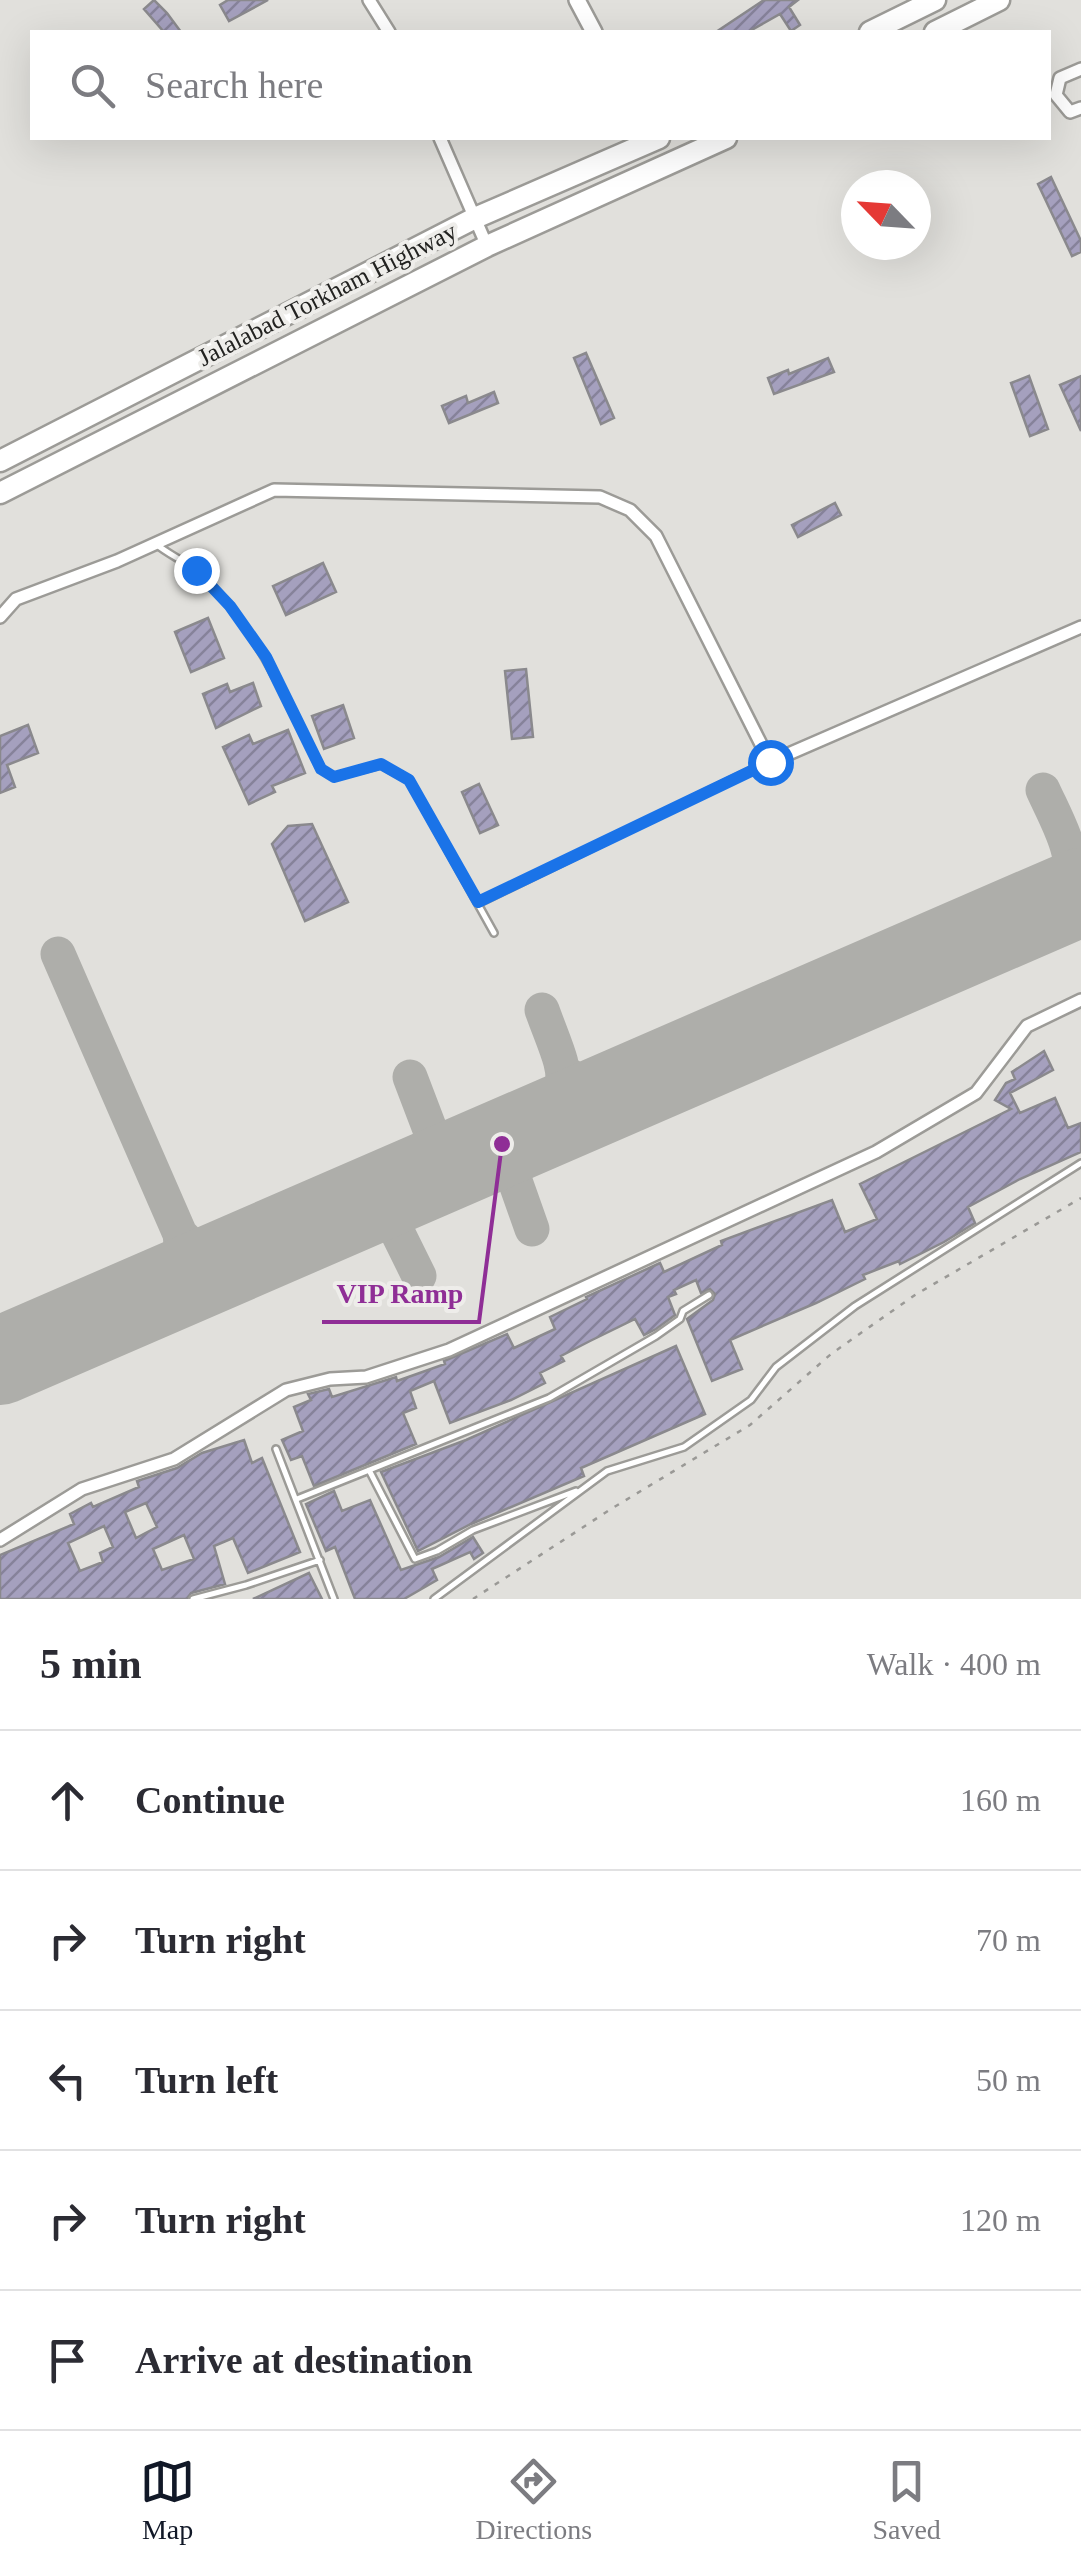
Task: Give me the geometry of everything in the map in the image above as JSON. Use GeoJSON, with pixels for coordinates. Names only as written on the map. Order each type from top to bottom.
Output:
{"type":"FeatureCollection","features":[{"type":"Feature","properties":{"kind":"highway"},"geometry":{"type":"LineString","coordinates":[[874,30],[935,0]]}},
{"type":"Feature","properties":{"kind":"highway"},"geometry":{"type":"LineString","coordinates":[[939,30],[999,0]]}},
{"type":"Feature","properties":{"kind":"highway","name":"Jalalabad Torkham Highway"},"geometry":{"type":"LineString","coordinates":[[0,461],[475,218],[654,140]]}},
{"type":"Feature","properties":{"kind":"highway"},"geometry":{"type":"LineString","coordinates":[[0,493],[487,246],[722,140]]}},
{"type":"Feature","properties":{"kind":"street"},"geometry":{"type":"LineString","coordinates":[[369,0],[388,30]]}},
{"type":"Feature","properties":{"kind":"street"},"geometry":{"type":"LineString","coordinates":[[576,0],[593,30]]}},
{"type":"Feature","properties":{"kind":"street"},"geometry":{"type":"LineString","coordinates":[[1081,69],[1060,78],[1056,94],[1070,112],[1081,108]]}},
{"type":"Feature","properties":{"kind":"street"},"geometry":{"type":"LineString","coordinates":[[441,140],[487,246]]}},
{"type":"Feature","properties":{"kind":"street"},"geometry":{"type":"LineString","coordinates":[[668,140],[680,160]]}},
{"type":"Feature","properties":{"kind":"street"},"geometry":{"type":"LineString","coordinates":[[0,617],[16,599],[156,544],[274,490],[600,497],[630,510],[656,536],[770,762],[1081,627]]}},
{"type":"Feature","properties":{"kind":"street"},"geometry":{"type":"LineString","coordinates":[[0,1540],[82,1489],[174,1459],[286,1390],[330,1379],[366,1377],[449,1350],[876,1152],[976,1093],[1027,1026],[1081,1000]]}},
{"type":"Feature","properties":{"kind":"lane"},"geometry":{"type":"LineString","coordinates":[[156,544],[196,570],[230,606],[266,657],[321,769],[334,777],[381,764],[409,780],[494,933]]}},
{"type":"Feature","properties":{"kind":"lane"},"geometry":{"type":"LineString","coordinates":[[478,902],[770,762]]}},
{"type":"Feature","properties":{"kind":"lane"},"geometry":{"type":"LineString","coordinates":[[434,1599],[607,1471],[684,1447],[751,1400],[776,1367],[856,1306],[1081,1163]]}},
{"type":"Feature","properties":{"kind":"lane"},"geometry":{"type":"LineString","coordinates":[[297,1499],[549,1398],[656,1336],[708,1295]]}},
{"type":"Feature","properties":{"kind":"lane"},"geometry":{"type":"LineString","coordinates":[[276,1450],[334,1599]]}},
{"type":"Feature","properties":{"kind":"lane"},"geometry":{"type":"LineString","coordinates":[[369,1470],[415,1559],[528,1508],[584,1489]]}},
{"type":"Feature","properties":{"kind":"lane"},"geometry":{"type":"LineString","coordinates":[[192,1599],[320,1560]]}},
{"type":"Feature","properties":{"kind":"path"},"geometry":{"type":"LineString","coordinates":[[473,1599],[750,1424],[831,1354],[914,1294],[1081,1198]]}},
{"type":"Feature","properties":{"kind":"building"},"geometry":{"type":"Polygon","coordinates":[[[154,0],[180,30],[162,30],[144,9],[154,0]]]}},
{"type":"Feature","properties":{"kind":"building"},"geometry":{"type":"Polygon","coordinates":[[[228,0],[268,0],[229,21],[220,5],[228,0]]]}},
{"type":"Feature","properties":{"kind":"building"},"geometry":{"type":"Polygon","coordinates":[[[764,0],[798,0],[789,7],[800,25],[792,30],[780,14],[752,30],[719,30],[764,0]]]}},
{"type":"Feature","properties":{"kind":"building"},"geometry":{"type":"Polygon","coordinates":[[[1051,177],[1081,241],[1081,252],[1072,256],[1038,184],[1051,177]]]}},
{"type":"Feature","properties":{"kind":"building"},"geometry":{"type":"Polygon","coordinates":[[[586,353],[614,418],[601,424],[574,358],[586,353]]]}},
{"type":"Feature","properties":{"kind":"building"},"geometry":{"type":"Polygon","coordinates":[[[828,358],[834,372],[774,394],[768,378],[828,358]]]}},
{"type":"Feature","properties":{"kind":"building"},"geometry":{"type":"Polygon","coordinates":[[[1029,376],[1048,429],[1030,436],[1011,383],[1029,376]]]}},
{"type":"Feature","properties":{"kind":"building"},"geometry":{"type":"Polygon","coordinates":[[[1081,376],[1081,431],[1060,385],[1081,376]]]}},
{"type":"Feature","properties":{"kind":"building"},"geometry":{"type":"Polygon","coordinates":[[[494,392],[498,403],[449,423],[442,406],[466,396],[468,403],[494,392]]]}},
{"type":"Feature","properties":{"kind":"building"},"geometry":{"type":"Polygon","coordinates":[[[835,503],[841,515],[798,537],[792,525],[835,503]]]}},
{"type":"Feature","properties":{"kind":"building"},"geometry":{"type":"Polygon","coordinates":[[[323,563],[336,592],[286,615],[273,586],[323,563]]]}},
{"type":"Feature","properties":{"kind":"building"},"geometry":{"type":"Polygon","coordinates":[[[208,618],[224,658],[191,672],[175,632],[208,618]]]}},
{"type":"Feature","properties":{"kind":"building"},"geometry":{"type":"Polygon","coordinates":[[[526,669],[533,737],[512,739],[505,671],[526,669]]]}},
{"type":"Feature","properties":{"kind":"building"},"geometry":{"type":"Polygon","coordinates":[[[253,683],[261,706],[216,728],[203,694],[227,684],[230,692],[253,683]]]}},
{"type":"Feature","properties":{"kind":"building"},"geometry":{"type":"Polygon","coordinates":[[[343,705],[354,738],[324,749],[312,716],[343,705]]]}},
{"type":"Feature","properties":{"kind":"building"},"geometry":{"type":"Polygon","coordinates":[[[28,725],[38,753],[7,765],[15,787],[0,793],[0,736],[28,725]]]}},
{"type":"Feature","properties":{"kind":"building"},"geometry":{"type":"Polygon","coordinates":[[[288,730],[305,773],[272,786],[275,792],[249,804],[223,747],[249,735],[253,744],[288,730]]]}},
{"type":"Feature","properties":{"kind":"building"},"geometry":{"type":"Polygon","coordinates":[[[479,784],[498,825],[480,833],[462,792],[479,784]]]}},
{"type":"Feature","properties":{"kind":"building"},"geometry":{"type":"Polygon","coordinates":[[[312,824],[348,902],[305,921],[272,844],[288,826],[312,824]]]}},
{"type":"Feature","properties":{"kind":"building"},"geometry":{"type":"Polygon","coordinates":[[[1044,1051],[1053,1070],[1010,1093],[1020,1113],[1055,1098],[1068,1128],[1081,1123],[1081,1152],[968,1207],[975,1223],[944,1242],[900,1264],[899,1261],[863,1275],[865,1279],[816,1303],[730,1340],[742,1369],[712,1381],[687,1319],[713,1300],[715,1294],[710,1289],[701,1293],[696,1280],[668,1297],[675,1315],[656,1329],[644,1335],[635,1319],[590,1341],[540,1373],[545,1383],[511,1400],[450,1423],[434,1381],[410,1391],[416,1408],[403,1413],[416,1444],[314,1486],[302,1456],[291,1460],[282,1440],[303,1431],[294,1407],[311,1400],[308,1394],[329,1389],[332,1397],[396,1377],[397,1381],[445,1364],[444,1361],[507,1334],[514,1348],[555,1329],[550,1317],[586,1297],[660,1263],[664,1272],[722,1245],[721,1241],[832,1200],[845,1232],[877,1219],[860,1184],[1011,1109],[995,1100],[1006,1083],[1015,1079],[1012,1072],[1044,1051]]]}},
{"type":"Feature","properties":{"kind":"building"},"geometry":{"type":"Polygon","coordinates":[[[676,1346],[705,1414],[581,1468],[584,1476],[418,1551],[381,1472],[466,1440],[676,1346]]]}},
{"type":"Feature","properties":{"kind":"building"},"geometry":{"type":"Polygon","coordinates":[[[244,1440],[252,1463],[262,1458],[300,1552],[248,1573],[233,1538],[214,1546],[225,1584],[191,1593],[187,1599],[0,1599],[0,1555],[74,1524],[70,1514],[139,1487],[137,1481],[177,1468],[202,1453],[244,1440]],[[146,1503],[125,1512],[136,1538],[157,1527],[146,1503]],[[104,1526],[68,1543],[80,1571],[103,1562],[100,1553],[113,1547],[104,1526]],[[184,1535],[153,1549],[162,1570],[194,1559],[184,1535]]]}},
{"type":"Feature","properties":{"kind":"building"},"geometry":{"type":"Polygon","coordinates":[[[334,1491],[342,1511],[370,1500],[401,1570],[439,1557],[473,1537],[483,1553],[474,1559],[470,1552],[432,1569],[437,1580],[404,1599],[355,1599],[335,1547],[326,1551],[306,1504],[334,1491]]]}},
{"type":"Feature","properties":{"kind":"building"},"geometry":{"type":"Polygon","coordinates":[[[309,1573],[322,1599],[253,1599],[309,1573]]]}},
{"type":"Feature","properties":{"kind":"taxiway"},"geometry":{"type":"LineString","coordinates":[[1035,912],[1067,888],[1071,865],[1065,839],[1043,790]]}},
{"type":"Feature","properties":{"kind":"taxiway"},"geometry":{"type":"LineString","coordinates":[[58,954],[180,1234],[176,1268],[154,1295]]}},
{"type":"Feature","properties":{"kind":"taxiway"},"geometry":{"type":"LineString","coordinates":[[521,1136],[540,1120],[561,1092],[562,1066],[542,1010]]}},
{"type":"Feature","properties":{"kind":"taxiway"},"geometry":{"type":"LineString","coordinates":[[564,1072],[586,1085],[604,1089],[647,1080]]}},
{"type":"Feature","properties":{"kind":"taxiway"},"geometry":{"type":"LineString","coordinates":[[410,1077],[445,1169]]}},
{"type":"Feature","properties":{"kind":"taxiway"},"geometry":{"type":"LineString","coordinates":[[502,1144],[532,1229]]}},
{"type":"Feature","properties":{"kind":"taxiway"},"geometry":{"type":"LineString","coordinates":[[380,1197],[419,1276]]}},
{"type":"Feature","properties":{"kind":"taxiway"},"geometry":{"type":"LineString","coordinates":[[180,1234],[197,1249],[214,1256],[254,1251]]}},
{"type":"Feature","properties":{"kind":"runway"},"geometry":{"type":"LineString","coordinates":[[0,1361],[1081,892]]}},
{"type":"Feature","properties":{"kind":"place","name":"VIP Ramp"},"geometry":{"type":"Point","coordinates":[502,1144]}},
{"type":"Feature","properties":{"kind":"route"},"geometry":{"type":"LineString","coordinates":[[196,570],[230,606],[266,657],[321,769],[334,777],[381,764],[409,780],[478,902],[770,762]]}}]}
